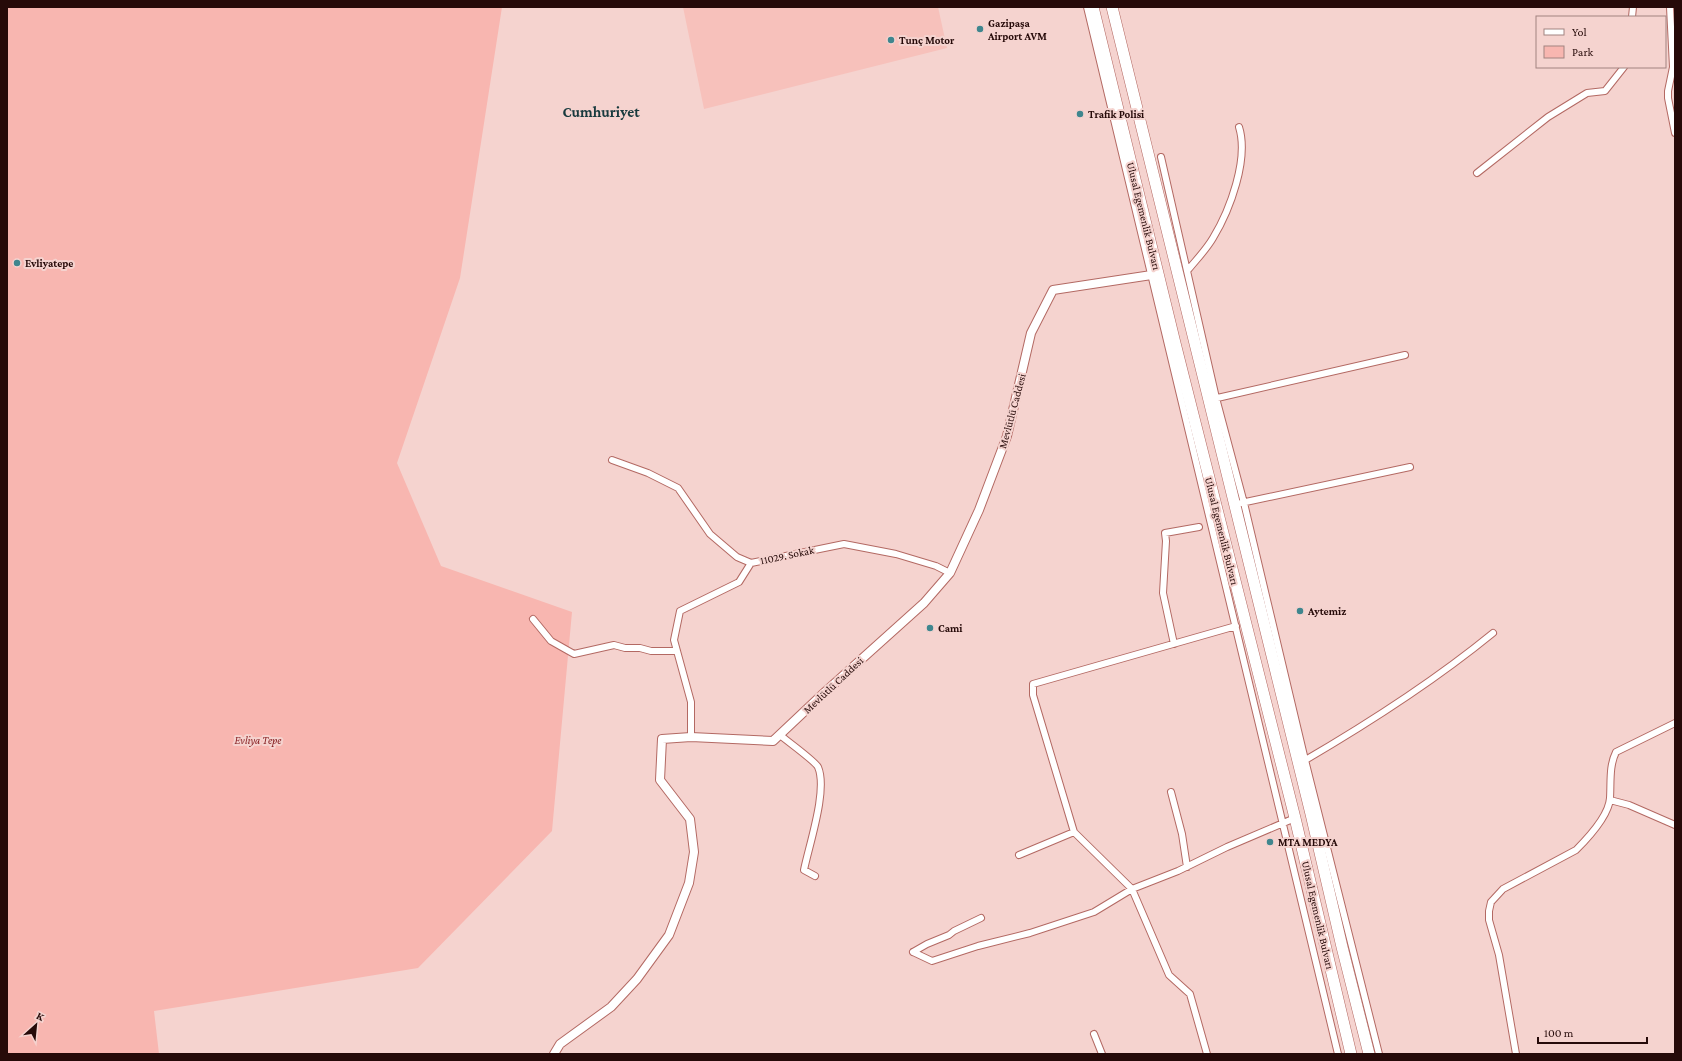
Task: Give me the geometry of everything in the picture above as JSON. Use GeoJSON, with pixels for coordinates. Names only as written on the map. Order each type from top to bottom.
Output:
{"type":"FeatureCollection","features":[{"type":"Feature","properties":{"kind":"highway","name":"Ulusal Egemenlik Bulvarı"},"geometry":{"type":"LineString","coordinates":[[1093,7],[1093,20],[1155,274],[1295,818],[1351,1054]]}},
{"type":"Feature","properties":{"kind":"highway","name":"Ulusal Egemenlik Bulvarı"},"geometry":{"type":"LineString","coordinates":[[1112,7],[1239,504],[1302,762],[1311,814],[1369,1054]]}},
{"type":"Feature","properties":{"kind":"highway"},"geometry":{"type":"LineString","coordinates":[[1295,818],[1311,814]]}},
{"type":"Feature","properties":{"kind":"street"},"geometry":{"type":"LineString","coordinates":[[1087,7],[1093,20]]}},
{"type":"Feature","properties":{"kind":"street"},"geometry":{"type":"LineString","coordinates":[[1670,7],[1673,67],[1668,98],[1675,133]]}},
{"type":"Feature","properties":{"kind":"street"},"geometry":{"type":"LineString","coordinates":[[1477,173],[1548,117],[1587,94],[1605,91],[1623,68]]}},
{"type":"Feature","properties":{"kind":"street"},"geometry":{"type":"LineString","coordinates":[[1188,270],[1212,240],[1237,182],[1242,160],[1242,138],[1239,127]]}},
{"type":"Feature","properties":{"kind":"street"},"geometry":{"type":"LineString","coordinates":[[1161,157],[1188,270],[1213,399],[1405,355]]}},
{"type":"Feature","properties":{"kind":"street"},"geometry":{"type":"LineString","coordinates":[[1155,274],[1236,626],[1338,1054]]}},
{"type":"Feature","properties":{"kind":"street","name":"Mevlütlü Caddesi"},"geometry":{"type":"LineString","coordinates":[[554,1054],[560,1044],[611,1006],[637,979],[669,935],[689,884],[694,852],[690,819],[660,780],[662,739],[691,737],[774,742],[826,692],[924,603],[950,573],[979,510],[1007,436],[1031,333],[1053,290],[1155,274]]}},
{"type":"Feature","properties":{"kind":"street","name":"11029. Sokak"},"geometry":{"type":"LineString","coordinates":[[612,460],[648,473],[678,488],[710,534],[737,557],[751,562],[844,544],[896,554],[936,566],[950,573]]}},
{"type":"Feature","properties":{"kind":"street"},"geometry":{"type":"LineString","coordinates":[[1239,504],[1410,467]]}},
{"type":"Feature","properties":{"kind":"street"},"geometry":{"type":"LineString","coordinates":[[1174,644],[1163,593],[1166,542],[1164,533],[1199,527]]}},
{"type":"Feature","properties":{"kind":"street"},"geometry":{"type":"LineString","coordinates":[[691,737],[691,702],[674,640],[680,611],[739,582],[751,562]]}},
{"type":"Feature","properties":{"kind":"street"},"geometry":{"type":"LineString","coordinates":[[533,619],[551,642],[574,654],[614,645],[625,648],[640,648],[651,651],[677,651]]}},
{"type":"Feature","properties":{"kind":"street"},"geometry":{"type":"LineString","coordinates":[[1207,1054],[1190,994],[1169,975],[1132,889],[1074,832],[1033,695],[1033,684],[1236,626]]}},
{"type":"Feature","properties":{"kind":"street"},"geometry":{"type":"LineString","coordinates":[[1379,1054],[1302,762],[1366,724],[1458,662],[1493,633]]}},
{"type":"Feature","properties":{"kind":"street"},"geometry":{"type":"LineString","coordinates":[[1516,1054],[1499,955],[1489,920],[1488,911],[1491,902],[1502,889],[1576,850],[1600,822],[1610,800],[1612,764],[1616,752],[1675,723]]}},
{"type":"Feature","properties":{"kind":"street"},"geometry":{"type":"LineString","coordinates":[[780,736],[818,766],[821,781],[819,807],[804,870],[815,876]]}},
{"type":"Feature","properties":{"kind":"street"},"geometry":{"type":"LineString","coordinates":[[1171,792],[1182,834],[1187,867]]}},
{"type":"Feature","properties":{"kind":"street"},"geometry":{"type":"LineString","coordinates":[[1610,800],[1629,805],[1675,825]]}},
{"type":"Feature","properties":{"kind":"street"},"geometry":{"type":"LineString","coordinates":[[981,918],[913,952],[932,960],[978,946],[1030,933],[1094,912],[1132,889],[1187,867],[1295,818]]}},
{"type":"Feature","properties":{"kind":"street"},"geometry":{"type":"LineString","coordinates":[[1019,855],[1074,832]]}},
{"type":"Feature","properties":{"kind":"street"},"geometry":{"type":"LineString","coordinates":[[1094,1034],[1102,1054]]}},
{"type":"Feature","properties":{"kind":"shaded area"},"geometry":{"type":"Polygon","coordinates":[[[683,7],[938,7],[947,48],[704,109],[683,7]]]}},
{"type":"Feature","properties":{"kind":"green space","name":"Evliya Tepe"},"geometry":{"type":"Polygon","coordinates":[[[7,7],[502,7],[460,278],[397,463],[441,566],[572,612],[552,831],[418,968],[154,1011],[159,1054],[7,1054],[7,7]]]}},
{"type":"Feature","properties":{"kind":"place","name":"Gazipaşa Airport AVM"},"geometry":{"type":"Point","coordinates":[980,29]}},
{"type":"Feature","properties":{"kind":"place","name":"Tunç Motor"},"geometry":{"type":"Point","coordinates":[891,40]}},
{"type":"Feature","properties":{"kind":"place","name":"Trafik Polisi"},"geometry":{"type":"Point","coordinates":[1080,114]}},
{"type":"Feature","properties":{"kind":"place","name":"Evliyatepe"},"geometry":{"type":"Point","coordinates":[17,263]}},
{"type":"Feature","properties":{"kind":"place","name":"Aytemiz"},"geometry":{"type":"Point","coordinates":[1300,611]}},
{"type":"Feature","properties":{"kind":"place","name":"Cami"},"geometry":{"type":"Point","coordinates":[930,628]}},
{"type":"Feature","properties":{"kind":"place","name":"MTA MEDYA"},"geometry":{"type":"Point","coordinates":[1270,842]}},
{"type":"Feature","properties":{"kind":"district","name":"Cumhuriyet"},"geometry":{"type":"Point","coordinates":[601,112]}}]}
